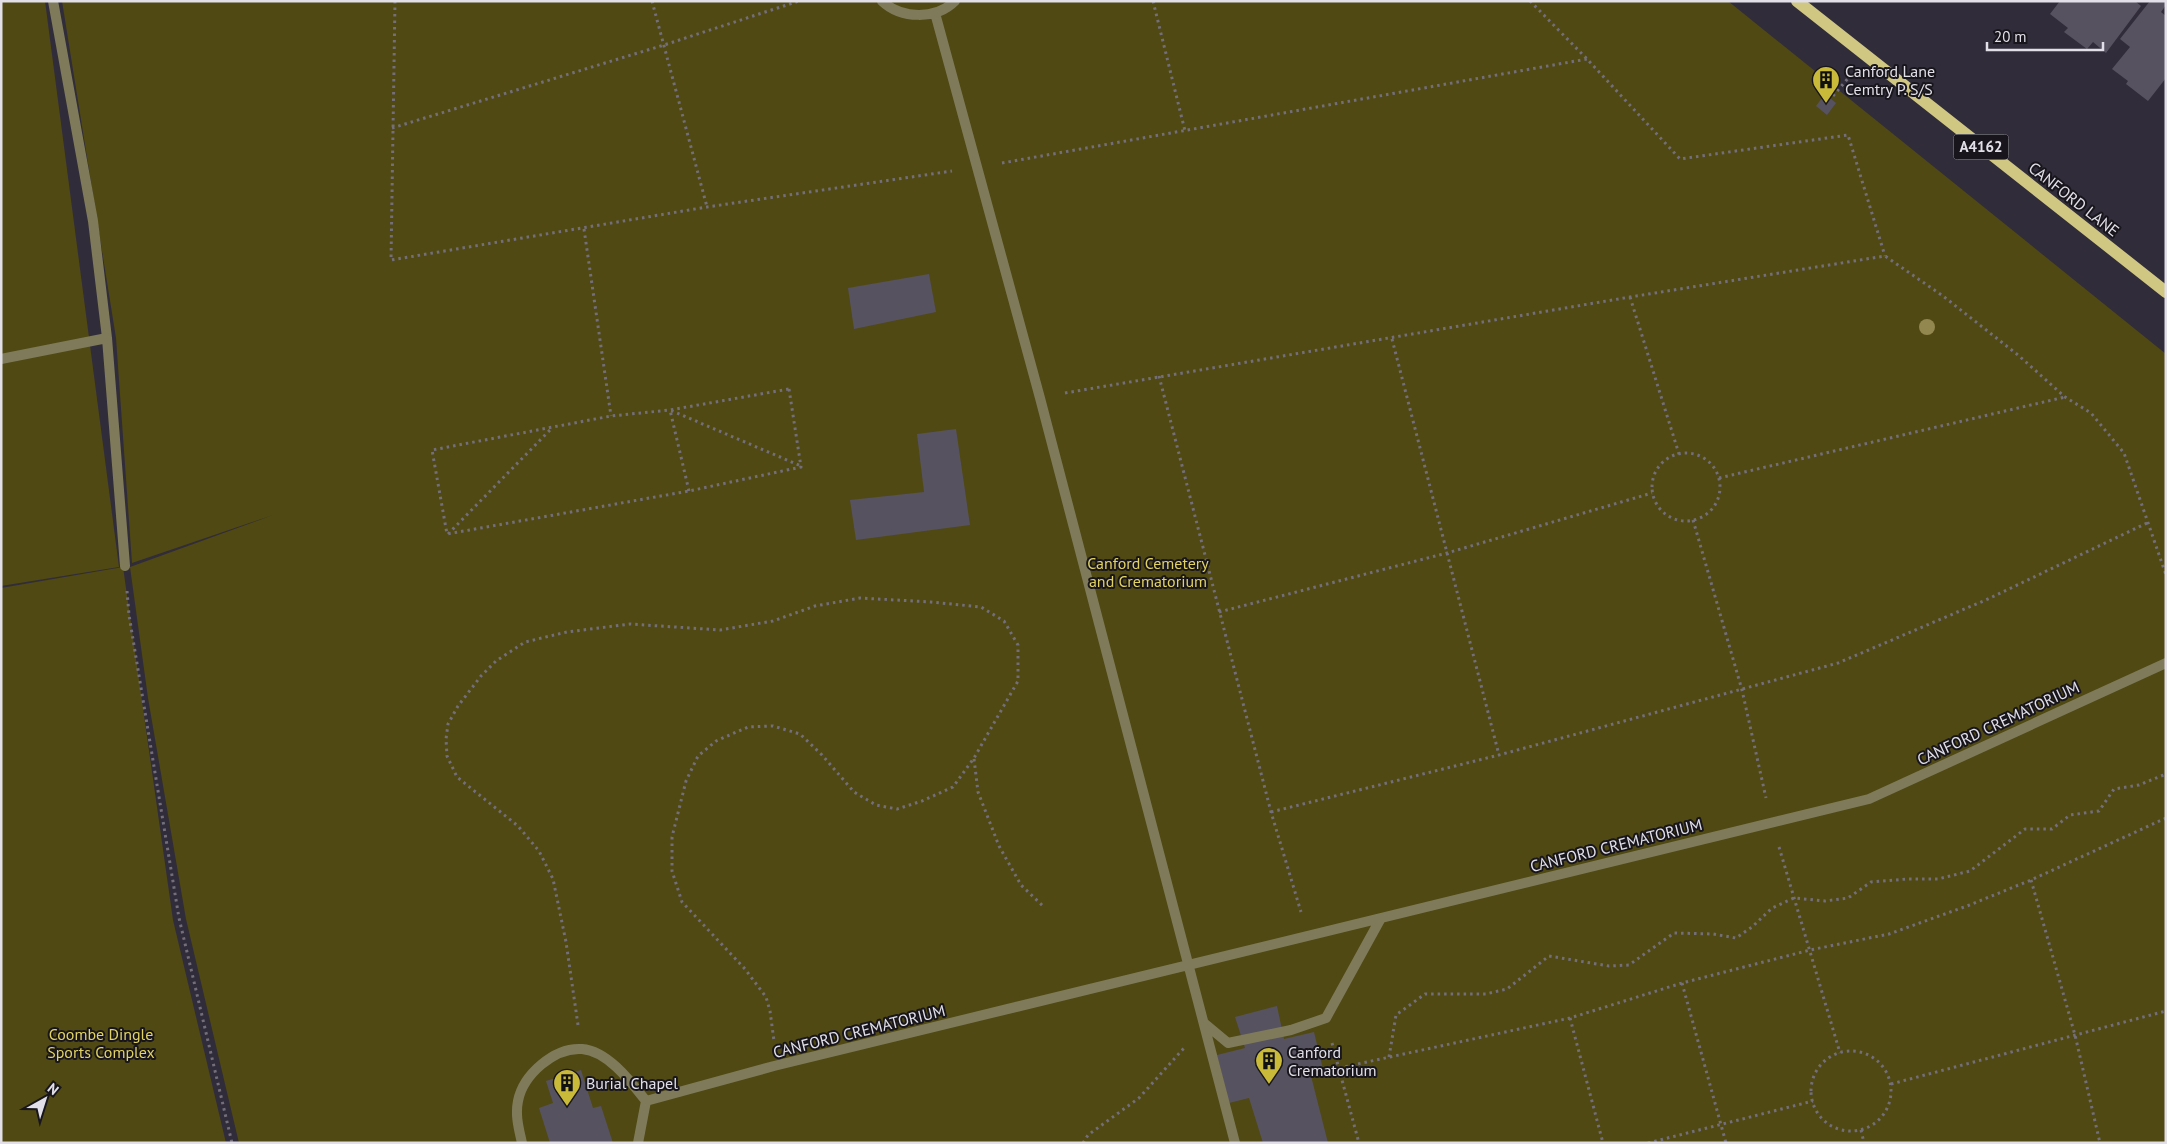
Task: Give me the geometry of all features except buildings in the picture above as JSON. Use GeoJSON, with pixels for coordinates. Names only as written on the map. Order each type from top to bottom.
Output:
{"type":"FeatureCollection","features":[{"type":"Feature","properties":{"kind":"main road","name":"CANFORD LANE"},"geometry":{"type":"LineString","coordinates":[[1797,1],[2166,292]]}},
{"type":"Feature","properties":{"kind":"lane"},"geometry":{"type":"LineString","coordinates":[[53,1],[93,220],[107,338],[125,566]]}},
{"type":"Feature","properties":{"kind":"lane"},"geometry":{"type":"LineString","coordinates":[[882,1],[901,12],[918,15],[935,13],[955,1]]}},
{"type":"Feature","properties":{"kind":"lane"},"geometry":{"type":"LineString","coordinates":[[935,13],[1040,398],[1235,1143]]}},
{"type":"Feature","properties":{"kind":"lane"},"geometry":{"type":"LineString","coordinates":[[1,359],[107,338]]}},
{"type":"Feature","properties":{"kind":"lane","name":"CANFORD CREMATORIUM"},"geometry":{"type":"LineString","coordinates":[[646,1101],[774,1066],[1869,799],[2166,663]]}},
{"type":"Feature","properties":{"kind":"lane"},"geometry":{"type":"LineString","coordinates":[[1204,1023],[1228,1043],[1291,1030],[1326,1018],[1381,918]]}},
{"type":"Feature","properties":{"kind":"lane"},"geometry":{"type":"LineString","coordinates":[[522,1143],[517,1122],[518,1100],[527,1080],[541,1064],[560,1053],[582,1049],[602,1056],[619,1070],[646,1101],[638,1143]]}},
{"type":"Feature","properties":{"kind":"path"},"geometry":{"type":"LineString","coordinates":[[395,1],[391,260],[707,207],[978,168],[1587,59]]}},
{"type":"Feature","properties":{"kind":"path"},"geometry":{"type":"LineString","coordinates":[[652,1],[707,207]]}},
{"type":"Feature","properties":{"kind":"path"},"geometry":{"type":"LineString","coordinates":[[392,128],[664,45],[799,1]]}},
{"type":"Feature","properties":{"kind":"path"},"geometry":{"type":"LineString","coordinates":[[1153,1],[1185,130]]}},
{"type":"Feature","properties":{"kind":"path"},"geometry":{"type":"LineString","coordinates":[[1530,1],[1680,159],[1848,135],[1885,256],[1943,296],[2018,355],[2065,397],[2091,414],[2124,453],[2166,575]]}},
{"type":"Feature","properties":{"kind":"path"},"geometry":{"type":"LineString","coordinates":[[584,229],[611,416]]}},
{"type":"Feature","properties":{"kind":"path"},"geometry":{"type":"LineString","coordinates":[[1040,398],[1159,376],[1885,256]]}},
{"type":"Feature","properties":{"kind":"path"},"geometry":{"type":"LineString","coordinates":[[1630,297],[1679,454]]}},
{"type":"Feature","properties":{"kind":"path"},"geometry":{"type":"LineString","coordinates":[[1392,339],[1499,756]]}},
{"type":"Feature","properties":{"kind":"path"},"geometry":{"type":"LineString","coordinates":[[1159,376],[1270,812],[1309,936]]}},
{"type":"Feature","properties":{"kind":"path"},"geometry":{"type":"LineString","coordinates":[[447,534],[432,450],[550,430],[611,416],[670,410],[789,389],[801,466]]}},
{"type":"Feature","properties":{"kind":"path"},"geometry":{"type":"LineString","coordinates":[[1719,478],[2065,397]]}},
{"type":"Feature","properties":{"kind":"path"},"geometry":{"type":"LineString","coordinates":[[670,410],[801,466]]}},
{"type":"Feature","properties":{"kind":"path"},"geometry":{"type":"LineString","coordinates":[[670,410],[689,491]]}},
{"type":"Feature","properties":{"kind":"path"},"geometry":{"type":"LineString","coordinates":[[447,534],[550,430]]}},
{"type":"Feature","properties":{"kind":"path"},"geometry":{"type":"LineString","coordinates":[[1679,454],[1699,456],[1708,461],[1719,478],[1720,489],[1712,509],[1704,516],[1693,520],[1682,521],[1662,512],[1655,503],[1652,493],[1655,472],[1665,460],[1679,454]]}},
{"type":"Feature","properties":{"kind":"path"},"geometry":{"type":"LineString","coordinates":[[447,534],[689,491],[801,466]]}},
{"type":"Feature","properties":{"kind":"path"},"geometry":{"type":"LineString","coordinates":[[1219,612],[1447,553],[1652,493]]}},
{"type":"Feature","properties":{"kind":"path"},"geometry":{"type":"LineString","coordinates":[[1693,520],[1742,690],[1772,822],[1840,1053]]}},
{"type":"Feature","properties":{"kind":"path"},"geometry":{"type":"LineString","coordinates":[[1270,812],[1499,756],[1838,663],[1980,603],[2147,522]]}},
{"type":"Feature","properties":{"kind":"path"},"geometry":{"type":"LineString","coordinates":[[125,566],[129,615],[179,918],[232,1143]]}},
{"type":"Feature","properties":{"kind":"path"},"geometry":{"type":"LineString","coordinates":[[582,1049],[566,942],[553,879],[539,851],[518,826],[457,777],[448,756],[446,739],[448,724],[469,691],[496,661],[525,642],[566,632],[630,624],[720,630],[773,621],[815,606],[860,598],[981,607],[1004,621],[1018,645],[1018,681],[974,758],[953,787],[922,801],[897,809],[876,805],[854,792],[822,755],[800,734],[773,726],[748,728],[716,741],[698,756],[686,781],[672,837],[672,871],[682,902],[718,940],[766,997],[774,1033],[774,1066]]}},
{"type":"Feature","properties":{"kind":"path"},"geometry":{"type":"LineString","coordinates":[[974,758],[978,792],[999,846],[1021,885],[1043,906]]}},
{"type":"Feature","properties":{"kind":"path"},"geometry":{"type":"LineString","coordinates":[[1389,1057],[1396,1015],[1425,994],[1486,994],[1507,989],[1550,956],[1609,966],[1629,965],[1674,933],[1713,934],[1736,938],[1752,928],[1772,908],[1794,898],[1825,901],[1848,898],[1871,882],[1907,878],[1938,879],[1970,870],[2026,829],[2052,829],[2070,815],[2099,811],[2114,789],[2139,785],[2166,774]]}},
{"type":"Feature","properties":{"kind":"path"},"geometry":{"type":"LineString","coordinates":[[1339,1068],[1570,1018],[1682,983],[1810,950],[1888,934],[1967,906],[2031,880],[2166,818]]}},
{"type":"Feature","properties":{"kind":"path"},"geometry":{"type":"LineString","coordinates":[[2031,880],[2075,1035],[2100,1143]]}},
{"type":"Feature","properties":{"kind":"path"},"geometry":{"type":"LineString","coordinates":[[1682,983],[1726,1143]]}},
{"type":"Feature","properties":{"kind":"path"},"geometry":{"type":"LineString","coordinates":[[1891,1084],[2166,1011]]}},
{"type":"Feature","properties":{"kind":"path"},"geometry":{"type":"LineString","coordinates":[[1326,1018],[1359,1143]]}},
{"type":"Feature","properties":{"kind":"path"},"geometry":{"type":"LineString","coordinates":[[1570,1018],[1603,1143]]}},
{"type":"Feature","properties":{"kind":"path"},"geometry":{"type":"LineString","coordinates":[[1083,1143],[1088,1135],[1139,1098],[1174,1060],[1204,1023]]}},
{"type":"Feature","properties":{"kind":"path"},"geometry":{"type":"LineString","coordinates":[[1853,1052],[1866,1055],[1878,1062],[1886,1072],[1891,1084],[1888,1108],[1881,1118],[1872,1126],[1848,1131],[1836,1128],[1825,1122],[1817,1112],[1811,1089],[1814,1077],[1820,1066],[1829,1058],[1840,1053],[1853,1052]]}},
{"type":"Feature","properties":{"kind":"path"},"geometry":{"type":"LineString","coordinates":[[1648,1143],[1813,1100]]}},
{"type":"Feature","properties":{"kind":"path"},"geometry":{"type":"LineString","coordinates":[[1860,1130],[1864,1143]]}},
{"type":"Feature","properties":{"kind":"green space"},"geometry":{"type":"Polygon","coordinates":[[[1,1],[45,1],[119,567],[1,586],[1,1]]]}},
{"type":"Feature","properties":{"kind":"green space","name":"Canford Cemetery and Crematorium"},"geometry":{"type":"Polygon","coordinates":[[[62,1],[1728,1],[2166,354],[2166,1143],[239,1143],[186,919],[148,698],[130,567],[273,515],[132,563],[116,338],[62,1]]]}},
{"type":"Feature","properties":{"kind":"green space","name":"Coombe Dingle Sports Complex"},"geometry":{"type":"Polygon","coordinates":[[[123,567],[173,920],[226,1143],[1,1143],[1,588],[123,567]]]}},
{"type":"Feature","properties":{"kind":"place","name":"Canford Lane Cemtry P. S/S"},"geometry":{"type":"Point","coordinates":[1826,104]}},
{"type":"Feature","properties":{"kind":"place","name":"Canford Crematorium"},"geometry":{"type":"Point","coordinates":[1269,1085]}},
{"type":"Feature","properties":{"kind":"place","name":"Burial Chapel"},"geometry":{"type":"Point","coordinates":[567,1107]}}]}
